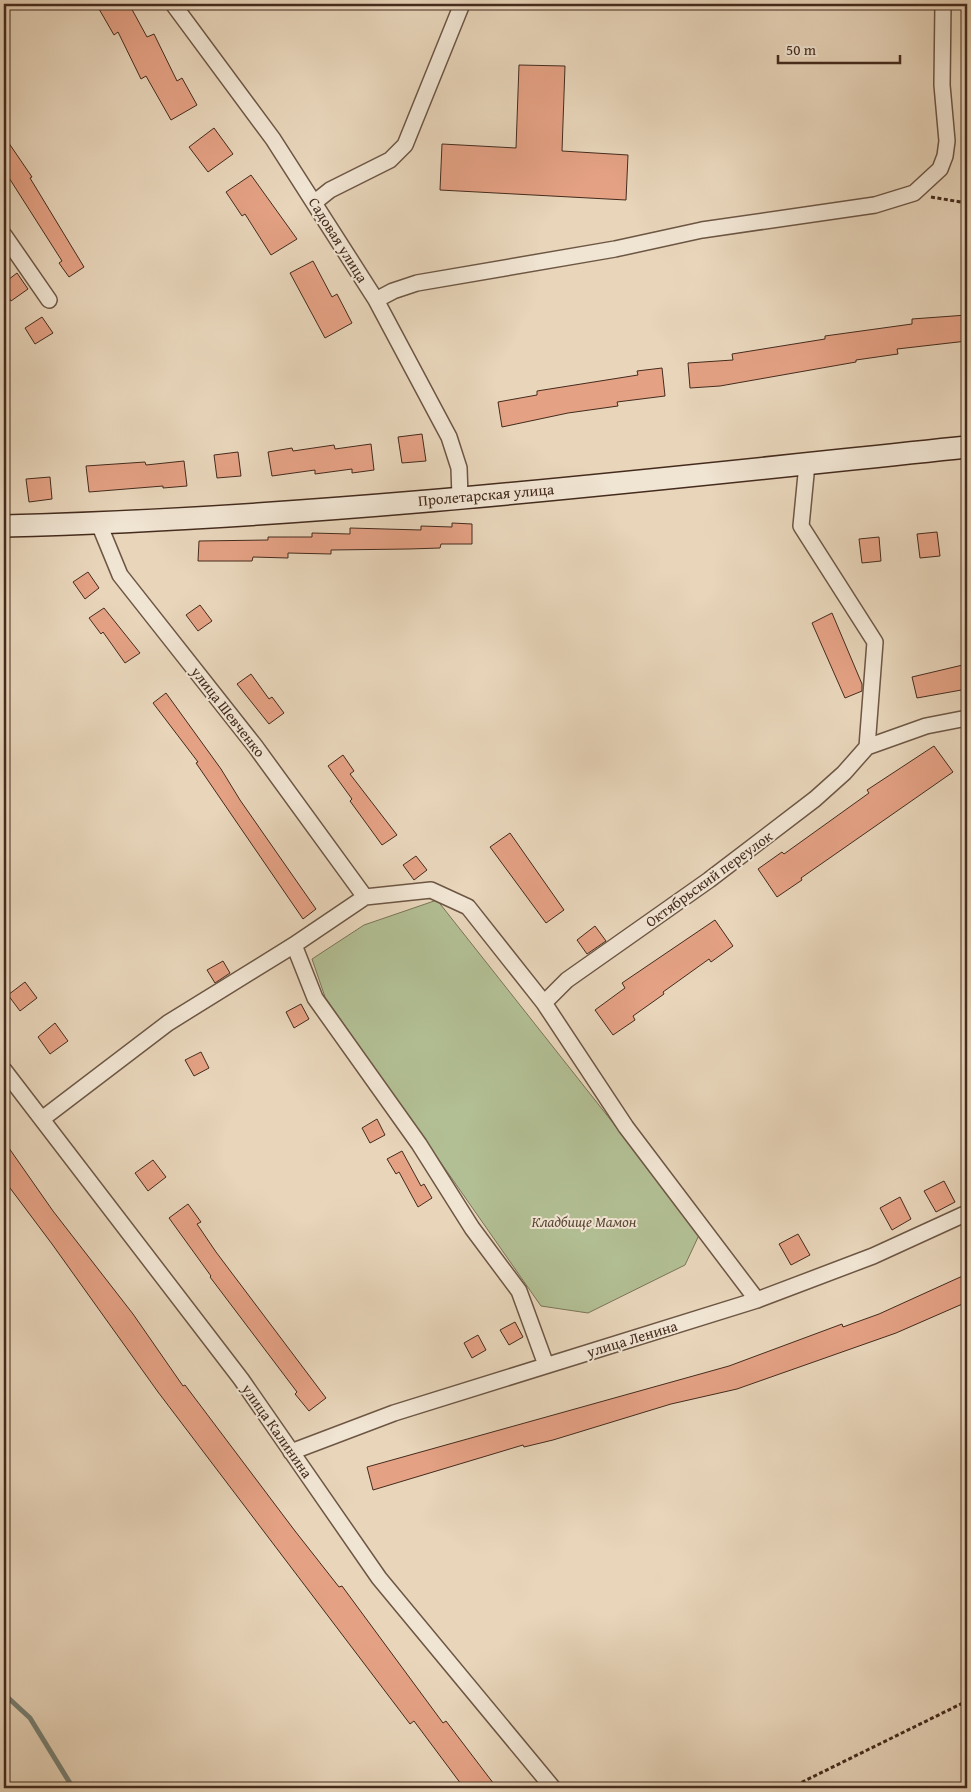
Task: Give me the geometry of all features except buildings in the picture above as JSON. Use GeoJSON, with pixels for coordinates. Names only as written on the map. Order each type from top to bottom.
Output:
{"type":"FeatureCollection","features":[{"type":"Feature","properties":{"kind":"street","name":"Садовая улица"},"geometry":{"type":"LineString","coordinates":[[173,4],[273,139],[376,300],[449,437],[459,468],[460,497]]}},
{"type":"Feature","properties":{"kind":"street"},"geometry":{"type":"LineString","coordinates":[[315,202],[330,190],[390,160],[406,145],[462,4]]}},
{"type":"Feature","properties":{"kind":"street"},"geometry":{"type":"LineString","coordinates":[[376,300],[393,291],[417,283],[616,249],[702,230],[875,205],[914,194],[940,169],[946,149],[942,85],[943,4]]}},
{"type":"Feature","properties":{"kind":"street"},"geometry":{"type":"LineString","coordinates":[[4,235],[49,300]]}},
{"type":"Feature","properties":{"kind":"street","name":"Пролетарская улица"},"geometry":{"type":"LineString","coordinates":[[4,526],[99,524],[360,507],[629,483],[967,447]]}},
{"type":"Feature","properties":{"kind":"street"},"geometry":{"type":"LineString","coordinates":[[807,464],[801,526],[875,642],[867,747]]}},
{"type":"Feature","properties":{"kind":"street","name":"улица Шевченко"},"geometry":{"type":"LineString","coordinates":[[99,524],[120,575],[255,746],[364,896]]}},
{"type":"Feature","properties":{"kind":"street","name":"Октябрьский переулок"},"geometry":{"type":"LineString","coordinates":[[544,1002],[567,980],[709,880],[815,798],[844,773],[867,747],[926,726],[967,718]]}},
{"type":"Feature","properties":{"kind":"street"},"geometry":{"type":"LineString","coordinates":[[42,1119],[168,1023],[294,945],[364,896],[431,890],[468,906],[544,1002],[626,1127],[757,1300]]}},
{"type":"Feature","properties":{"kind":"street"},"geometry":{"type":"LineString","coordinates":[[294,945],[315,998],[419,1144],[472,1228],[519,1291],[546,1365]]}},
{"type":"Feature","properties":{"kind":"street","name":"улица Калинина"},"geometry":{"type":"LineString","coordinates":[[4,1070],[241,1379],[379,1578],[554,1788]]}},
{"type":"Feature","properties":{"kind":"street","name":"улица Ленина"},"geometry":{"type":"LineString","coordinates":[[291,1452],[394,1413],[757,1300],[873,1256],[967,1213]]}},
{"type":"Feature","properties":{"kind":"path"},"geometry":{"type":"LineString","coordinates":[[914,194],[967,203]]}},
{"type":"Feature","properties":{"kind":"path"},"geometry":{"type":"LineString","coordinates":[[790,1788],[967,1701]]}},
{"type":"Feature","properties":{"kind":"green space","name":"Кладбище Мамон"},"geometry":{"type":"Polygon","coordinates":[[[437,900],[700,1233],[685,1265],[588,1313],[541,1306],[325,997],[312,959],[364,925],[437,900]]]}},
{"type":"Feature","properties":{"kind":"waterway"},"geometry":{"type":"LineString","coordinates":[[4,1694],[30,1718],[73,1788]]}}]}
